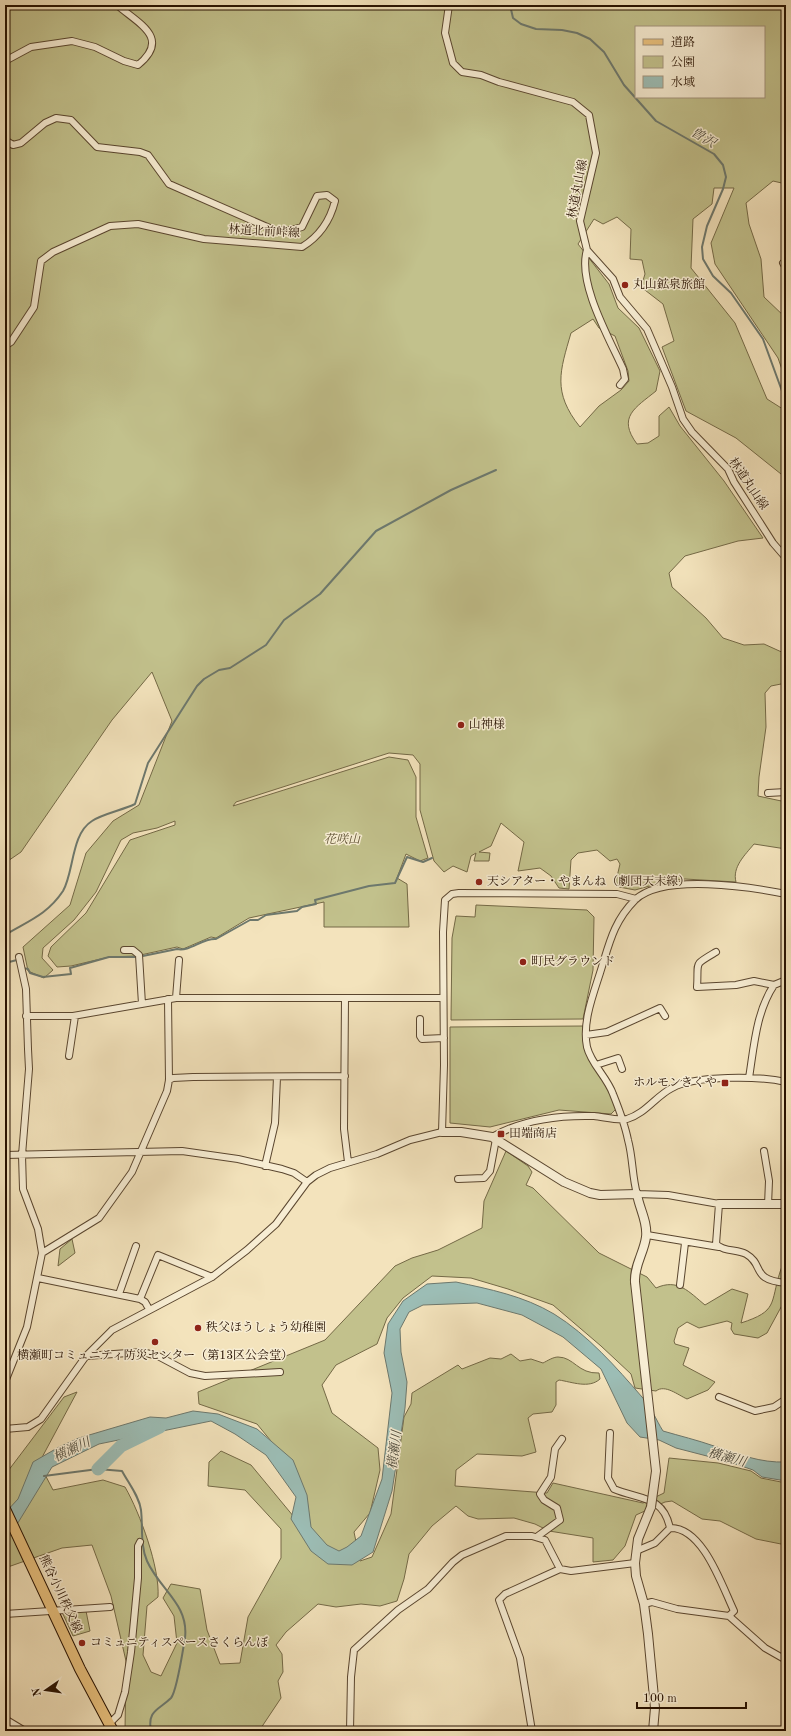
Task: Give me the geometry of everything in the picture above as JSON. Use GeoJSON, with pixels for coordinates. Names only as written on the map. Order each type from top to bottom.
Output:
{"type":"FeatureCollection","features":[{"type":"Feature","properties":{"kind":"main road","name":"熊谷小川秩父線"},"geometry":{"type":"LineString","coordinates":[[5,1509],[30,1559],[80,1669],[111,1727]]}},
{"type":"Feature","properties":{"kind":"street"},"geometry":{"type":"LineString","coordinates":[[5,61],[31,47],[72,41],[95,47],[124,61],[138,65],[147,57],[153,48],[153,40],[145,29],[117,5]]}},
{"type":"Feature","properties":{"kind":"street","name":"林道丸山線"},"geometry":{"type":"LineString","coordinates":[[449,5],[445,33],[453,62],[462,72],[481,75],[500,82],[573,102],[589,115],[596,153],[580,221],[587,250],[613,279],[620,297],[647,329],[672,387],[683,419],[692,432],[728,469],[734,482],[773,542],[786,558]]}},
{"type":"Feature","properties":{"kind":"street","name":"林道北前峠線"},"geometry":{"type":"LineString","coordinates":[[5,140],[13,145],[21,143],[45,123],[56,118],[71,120],[97,147],[140,152],[148,155],[169,184],[274,230],[291,230],[302,227],[317,196],[328,195],[335,201],[331,217],[312,241],[302,247],[251,241],[204,239],[138,224],[110,226],[53,252],[41,261],[34,307],[10,342],[5,346]]}},
{"type":"Feature","properties":{"kind":"street"},"geometry":{"type":"LineString","coordinates":[[587,250],[584,260],[592,300],[623,369],[625,379],[620,385]]}},
{"type":"Feature","properties":{"kind":"street"},"geometry":{"type":"LineString","coordinates":[[786,261],[783,263],[786,268]]}},
{"type":"Feature","properties":{"kind":"street"},"geometry":{"type":"LineString","coordinates":[[768,792],[786,792]]}},
{"type":"Feature","properties":{"kind":"street"},"geometry":{"type":"LineString","coordinates":[[653,1731],[655,1708],[648,1634],[644,1604],[636,1576],[635,1563],[636,1551],[641,1533],[651,1507],[656,1471],[635,1282],[636,1268],[647,1235],[633,1177],[629,1141],[613,1092],[596,1065],[587,1047],[587,1019],[611,934],[636,899],[653,891],[677,884],[724,885],[786,894]]}},
{"type":"Feature","properties":{"kind":"street"},"geometry":{"type":"LineString","coordinates":[[442,1132],[444,1038],[443,932],[445,900],[452,894],[617,894],[636,899]]}},
{"type":"Feature","properties":{"kind":"street"},"geometry":{"type":"LineString","coordinates":[[124,950],[133,950],[140,955],[142,1004]]}},
{"type":"Feature","properties":{"kind":"street"},"geometry":{"type":"LineString","coordinates":[[716,952],[699,962],[696,967],[697,987],[736,985],[754,981],[774,985],[786,980]]}},
{"type":"Feature","properties":{"kind":"street"},"geometry":{"type":"LineString","coordinates":[[5,1382],[27,1327],[42,1253],[38,1229],[23,1189],[22,1155],[28,1069],[24,975],[19,957]]}},
{"type":"Feature","properties":{"kind":"street"},"geometry":{"type":"LineString","coordinates":[[176,998],[179,960]]}},
{"type":"Feature","properties":{"kind":"street"},"geometry":{"type":"LineString","coordinates":[[749,1078],[761,1011],[774,985]]}},
{"type":"Feature","properties":{"kind":"street"},"geometry":{"type":"LineString","coordinates":[[26,1016],[75,1016],[176,998],[444,998]]}},
{"type":"Feature","properties":{"kind":"street"},"geometry":{"type":"LineString","coordinates":[[345,998],[345,1148],[348,1162]]}},
{"type":"Feature","properties":{"kind":"street"},"geometry":{"type":"LineString","coordinates":[[42,1253],[99,1218],[132,1172],[161,1107],[169,1080],[168,999]]}},
{"type":"Feature","properties":{"kind":"street"},"geometry":{"type":"LineString","coordinates":[[586,1035],[607,1032],[660,1008],[665,1016]]}},
{"type":"Feature","properties":{"kind":"street"},"geometry":{"type":"LineString","coordinates":[[70,1056],[75,1016]]}},
{"type":"Feature","properties":{"kind":"street"},"geometry":{"type":"LineString","coordinates":[[420,1019],[420,1036],[422,1039],[444,1038]]}},
{"type":"Feature","properties":{"kind":"street"},"geometry":{"type":"LineString","coordinates":[[596,1065],[618,1058],[622,1069]]}},
{"type":"Feature","properties":{"kind":"street"},"geometry":{"type":"LineString","coordinates":[[169,1080],[173,1078],[345,1076]]}},
{"type":"Feature","properties":{"kind":"street"},"geometry":{"type":"LineString","coordinates":[[265,1166],[275,1123],[277,1077]]}},
{"type":"Feature","properties":{"kind":"street"},"geometry":{"type":"LineString","coordinates":[[458,1179],[484,1178],[490,1171],[494,1138],[507,1128],[550,1117],[578,1116],[626,1119],[640,1112],[674,1087],[709,1078],[749,1078],[786,1082]]}},
{"type":"Feature","properties":{"kind":"street"},"geometry":{"type":"LineString","coordinates":[[5,1429],[28,1427],[41,1419],[86,1356],[112,1330],[212,1276],[247,1250],[276,1224],[307,1182],[322,1171],[377,1154],[418,1137],[442,1132],[467,1132],[494,1138],[564,1182],[577,1188],[600,1195],[668,1195],[719,1204],[786,1204]]}},
{"type":"Feature","properties":{"kind":"street"},"geometry":{"type":"LineString","coordinates":[[5,1155],[182,1151],[238,1159],[294,1173],[307,1182]]}},
{"type":"Feature","properties":{"kind":"street"},"geometry":{"type":"LineString","coordinates":[[764,1151],[769,1182],[768,1205]]}},
{"type":"Feature","properties":{"kind":"street"},"geometry":{"type":"LineString","coordinates":[[719,1204],[715,1241],[719,1247]]}},
{"type":"Feature","properties":{"kind":"street"},"geometry":{"type":"LineString","coordinates":[[647,1235],[686,1243],[719,1247],[745,1254],[764,1278],[775,1282],[786,1283]]}},
{"type":"Feature","properties":{"kind":"street"},"geometry":{"type":"LineString","coordinates":[[680,1285],[686,1243]]}},
{"type":"Feature","properties":{"kind":"street"},"geometry":{"type":"LineString","coordinates":[[118,1294],[136,1246]]}},
{"type":"Feature","properties":{"kind":"street"},"geometry":{"type":"LineString","coordinates":[[140,1299],[158,1255],[212,1276]]}},
{"type":"Feature","properties":{"kind":"street"},"geometry":{"type":"LineString","coordinates":[[38,1278],[140,1299],[145,1302],[149,1309]]}},
{"type":"Feature","properties":{"kind":"street"},"geometry":{"type":"LineString","coordinates":[[86,1356],[142,1352],[158,1356],[190,1372],[205,1376],[248,1375],[280,1372]]}},
{"type":"Feature","properties":{"kind":"street"},"geometry":{"type":"LineString","coordinates":[[719,1397],[755,1411],[774,1407],[786,1399]]}},
{"type":"Feature","properties":{"kind":"street"},"geometry":{"type":"LineString","coordinates":[[610,1433],[608,1478],[610,1484],[614,1489],[659,1505],[666,1514],[670,1528]]}},
{"type":"Feature","properties":{"kind":"street"},"geometry":{"type":"LineString","coordinates":[[538,1536],[560,1520],[557,1508],[544,1500],[540,1494],[551,1477],[555,1449],[562,1439]]}},
{"type":"Feature","properties":{"kind":"street"},"geometry":{"type":"LineString","coordinates":[[636,1551],[655,1543],[670,1528]]}},
{"type":"Feature","properties":{"kind":"street"},"geometry":{"type":"LineString","coordinates":[[670,1528],[686,1532],[701,1545],[734,1611],[729,1616]]}},
{"type":"Feature","properties":{"kind":"street"},"geometry":{"type":"LineString","coordinates":[[350,1731],[351,1677],[354,1650],[366,1637],[398,1610],[428,1589],[453,1562],[462,1555],[506,1536],[538,1536],[545,1540],[548,1544],[554,1560],[560,1569]]}},
{"type":"Feature","properties":{"kind":"street"},"geometry":{"type":"LineString","coordinates":[[111,1727],[118,1715],[125,1692],[131,1652],[138,1578],[138,1546],[140,1542]]}},
{"type":"Feature","properties":{"kind":"street"},"geometry":{"type":"LineString","coordinates":[[532,1731],[520,1658],[499,1605],[499,1600],[504,1594],[560,1569],[571,1571],[635,1563]]}},
{"type":"Feature","properties":{"kind":"street"},"geometry":{"type":"LineString","coordinates":[[644,1604],[652,1602],[677,1609],[729,1616],[766,1648],[786,1660]]}},
{"type":"Feature","properties":{"kind":"street"},"geometry":{"type":"LineString","coordinates":[[5,1614],[54,1612],[110,1607]]}},
{"type":"Feature","properties":{"kind":"street"},"geometry":{"type":"LineString","coordinates":[[5,1719],[25,1731]]}},
{"type":"Feature","properties":{"kind":"green space","name":"花咲山"},"geometry":{"type":"Polygon","coordinates":[[[5,5],[786,5],[786,184],[773,181],[746,203],[749,224],[761,259],[764,297],[786,318],[786,381],[778,358],[715,264],[711,243],[734,188],[714,188],[712,204],[693,219],[691,268],[735,323],[767,399],[786,411],[786,478],[736,438],[686,411],[662,347],[674,341],[663,304],[641,287],[645,274],[642,260],[630,259],[631,229],[617,217],[603,224],[594,219],[578,244],[609,284],[618,308],[639,328],[660,371],[656,391],[635,408],[631,414],[629,427],[631,435],[637,444],[648,443],[659,436],[659,416],[669,407],[680,426],[724,481],[763,538],[738,541],[685,556],[669,573],[672,587],[706,618],[723,638],[744,645],[764,644],[786,654],[786,683],[771,686],[765,693],[766,727],[758,796],[786,802],[786,849],[754,844],[743,857],[738,866],[735,877],[736,882],[685,879],[668,881],[635,890],[619,887],[616,881],[620,864],[617,859],[610,861],[597,850],[578,853],[571,860],[569,889],[559,888],[551,876],[540,868],[518,871],[524,842],[501,823],[491,846],[479,852],[490,853],[489,861],[474,861],[476,853],[471,856],[467,872],[453,866],[444,872],[434,861],[420,810],[420,764],[413,755],[389,753],[236,802],[233,806],[389,757],[408,760],[416,777],[416,817],[428,858],[420,861],[406,854],[397,878],[407,884],[409,927],[324,927],[324,902],[249,918],[216,938],[211,937],[183,949],[177,947],[136,956],[109,957],[71,966],[57,967],[48,956],[51,947],[86,913],[130,840],[175,825],[175,821],[157,828],[133,833],[121,840],[96,892],[74,920],[43,948],[42,958],[53,970],[44,978],[28,971],[23,947],[70,905],[86,853],[113,821],[139,805],[172,721],[152,672],[112,720],[21,852],[5,863],[5,5]],[[593,319],[571,333],[564,359],[561,381],[562,392],[565,403],[580,427],[599,406],[621,390],[629,381],[628,371],[615,336],[599,328],[593,319]]]}},
{"type":"Feature","properties":{"kind":"green space","name":"町民グラウンド"},"geometry":{"type":"Polygon","coordinates":[[[476,905],[587,910],[594,917],[593,970],[583,1019],[451,1020],[452,938],[456,916],[475,917],[476,905]]]}},
{"type":"Feature","properties":{"kind":"green space"},"geometry":{"type":"Polygon","coordinates":[[[583,1026],[583,1036],[609,1089],[616,1109],[611,1114],[559,1110],[490,1127],[450,1123],[450,1027],[583,1026]]]}},
{"type":"Feature","properties":{"kind":"green space"},"geometry":{"type":"Polygon","coordinates":[[[506,1151],[528,1166],[532,1172],[526,1185],[533,1188],[599,1253],[647,1277],[656,1288],[664,1285],[671,1285],[683,1288],[705,1305],[732,1289],[748,1294],[741,1323],[753,1319],[767,1310],[771,1305],[783,1262],[786,1258],[786,1298],[767,1333],[758,1338],[734,1334],[731,1329],[732,1323],[727,1321],[699,1328],[687,1322],[678,1328],[674,1341],[675,1344],[689,1348],[683,1365],[715,1382],[708,1390],[687,1399],[667,1389],[660,1389],[656,1391],[635,1388],[631,1374],[553,1305],[471,1278],[432,1276],[403,1298],[387,1318],[377,1344],[336,1365],[322,1385],[332,1413],[378,1448],[380,1470],[370,1513],[354,1532],[360,1561],[372,1557],[391,1514],[404,1417],[411,1404],[412,1393],[458,1365],[462,1369],[490,1358],[501,1359],[511,1354],[520,1361],[531,1359],[543,1363],[558,1357],[563,1358],[586,1371],[599,1373],[600,1379],[591,1384],[559,1380],[556,1382],[556,1405],[552,1412],[533,1414],[528,1418],[536,1452],[522,1456],[477,1454],[456,1470],[455,1486],[547,1493],[553,1483],[643,1503],[664,1493],[669,1458],[718,1463],[751,1471],[761,1478],[786,1483],[786,1545],[756,1539],[720,1521],[702,1519],[672,1501],[665,1502],[636,1515],[625,1546],[613,1560],[593,1562],[593,1538],[549,1531],[535,1524],[514,1518],[478,1519],[468,1516],[456,1506],[432,1526],[409,1554],[404,1579],[397,1601],[380,1606],[361,1604],[336,1607],[318,1604],[286,1632],[276,1645],[282,1654],[283,1672],[278,1681],[281,1698],[259,1731],[125,1731],[126,1661],[111,1596],[92,1545],[62,1548],[5,1568],[5,1475],[64,1397],[77,1392],[39,1463],[53,1490],[103,1480],[125,1487],[131,1498],[148,1541],[158,1585],[158,1597],[147,1606],[143,1655],[151,1672],[161,1676],[177,1643],[174,1616],[163,1598],[171,1584],[200,1589],[207,1630],[220,1664],[240,1663],[248,1617],[281,1558],[281,1529],[245,1490],[208,1486],[209,1462],[221,1451],[251,1465],[294,1517],[304,1500],[280,1452],[257,1424],[199,1404],[198,1392],[325,1340],[395,1266],[412,1258],[438,1250],[482,1228],[484,1201],[506,1151]]]}},
{"type":"Feature","properties":{"kind":"green space"},"geometry":{"type":"Polygon","coordinates":[[[72,1239],[75,1253],[58,1266],[60,1249],[72,1239]]]}},
{"type":"Feature","properties":{"kind":"green space"},"geometry":{"type":"Polygon","coordinates":[[[86,1611],[90,1631],[73,1636],[62,1612],[86,1611]]]}},
{"type":"Feature","properties":{"kind":"water","name":"横瀬川"},"geometry":{"type":"Polygon","coordinates":[[[456,1282],[494,1290],[519,1298],[531,1302],[554,1314],[590,1342],[612,1363],[651,1409],[663,1431],[749,1457],[767,1461],[786,1462],[786,1481],[762,1477],[753,1470],[730,1462],[676,1448],[659,1440],[640,1437],[627,1423],[601,1369],[563,1337],[522,1315],[477,1303],[423,1305],[409,1312],[400,1329],[401,1352],[407,1382],[405,1408],[392,1491],[373,1552],[352,1565],[328,1564],[311,1551],[291,1519],[296,1497],[266,1455],[235,1434],[211,1421],[99,1444],[52,1467],[5,1544],[5,1513],[18,1499],[33,1462],[59,1447],[79,1438],[150,1417],[166,1418],[193,1411],[218,1414],[257,1429],[293,1460],[307,1495],[311,1527],[327,1545],[339,1551],[347,1547],[361,1536],[382,1479],[392,1393],[384,1353],[388,1324],[403,1301],[427,1284],[456,1282]]]}},
{"type":"Feature","properties":{"kind":"waterway","name":"曽沢"},"geometry":{"type":"LineString","coordinates":[[510,5],[513,18],[521,24],[536,29],[562,30],[577,33],[590,39],[604,52],[624,85],[635,97]]}},
{"type":"Feature","properties":{"kind":"waterway","name":"曽沢"},"geometry":{"type":"LineString","coordinates":[[636,98],[656,121],[714,154],[723,165],[726,177],[723,189],[707,226],[702,247],[703,259],[713,276],[731,293],[763,339],[786,402]]}},
{"type":"Feature","properties":{"kind":"waterway"},"geometry":{"type":"LineString","coordinates":[[5,935],[44,912],[63,891],[67,883],[76,844],[85,827],[96,819],[135,804],[148,763],[197,686],[204,679],[219,670],[230,668],[266,645],[284,620],[320,594],[376,531],[451,490],[496,470]]}},
{"type":"Feature","properties":{"kind":"waterway"},"geometry":{"type":"LineString","coordinates":[[23,968],[28,969],[30,973],[43,977],[71,974],[70,968],[109,957],[138,957],[177,949],[187,949],[211,939],[216,939],[250,920],[258,920],[266,915],[297,911],[302,907],[316,904],[315,900],[369,886],[395,883],[407,857],[423,862],[432,858]]}},
{"type":"Feature","properties":{"kind":"waterway"},"geometry":{"type":"LineString","coordinates":[[5,963],[17,960]]}},
{"type":"Feature","properties":{"kind":"waterway"},"geometry":{"type":"LineString","coordinates":[[98,1469],[121,1446],[160,1427]]}},
{"type":"Feature","properties":{"kind":"waterway"},"geometry":{"type":"LineString","coordinates":[[44,1476],[98,1469],[122,1471],[138,1500],[141,1510],[143,1549],[147,1561],[178,1606],[183,1616],[185,1626],[185,1638],[180,1670],[173,1694],[171,1698],[152,1714],[150,1724],[151,1731]]}},
{"type":"Feature","properties":{"kind":"place","name":"丸山鉱泉旅館"},"geometry":{"type":"Point","coordinates":[625,285]}},
{"type":"Feature","properties":{"kind":"place","name":"山神様"},"geometry":{"type":"Point","coordinates":[461,725]}},
{"type":"Feature","properties":{"kind":"place","name":"天シアター・やまんね（劇団天末線）"},"geometry":{"type":"Point","coordinates":[479,882]}},
{"type":"Feature","properties":{"kind":"place","name":"町民グラウンド"},"geometry":{"type":"Point","coordinates":[523,962]}},
{"type":"Feature","properties":{"kind":"place","name":"ホルモンきくや"},"geometry":{"type":"Point","coordinates":[725,1083]}},
{"type":"Feature","properties":{"kind":"place","name":"田端商店"},"geometry":{"type":"Point","coordinates":[501,1134]}},
{"type":"Feature","properties":{"kind":"place","name":"秩父ほうしょう幼稚園"},"geometry":{"type":"Point","coordinates":[198,1328]}},
{"type":"Feature","properties":{"kind":"place","name":"横瀬町コミュニティ防災センター（第13区公会堂）"},"geometry":{"type":"Point","coordinates":[155,1342]}},
{"type":"Feature","properties":{"kind":"place","name":"コミュニティスペースさくらんぼ"},"geometry":{"type":"Point","coordinates":[82,1643]}}]}
